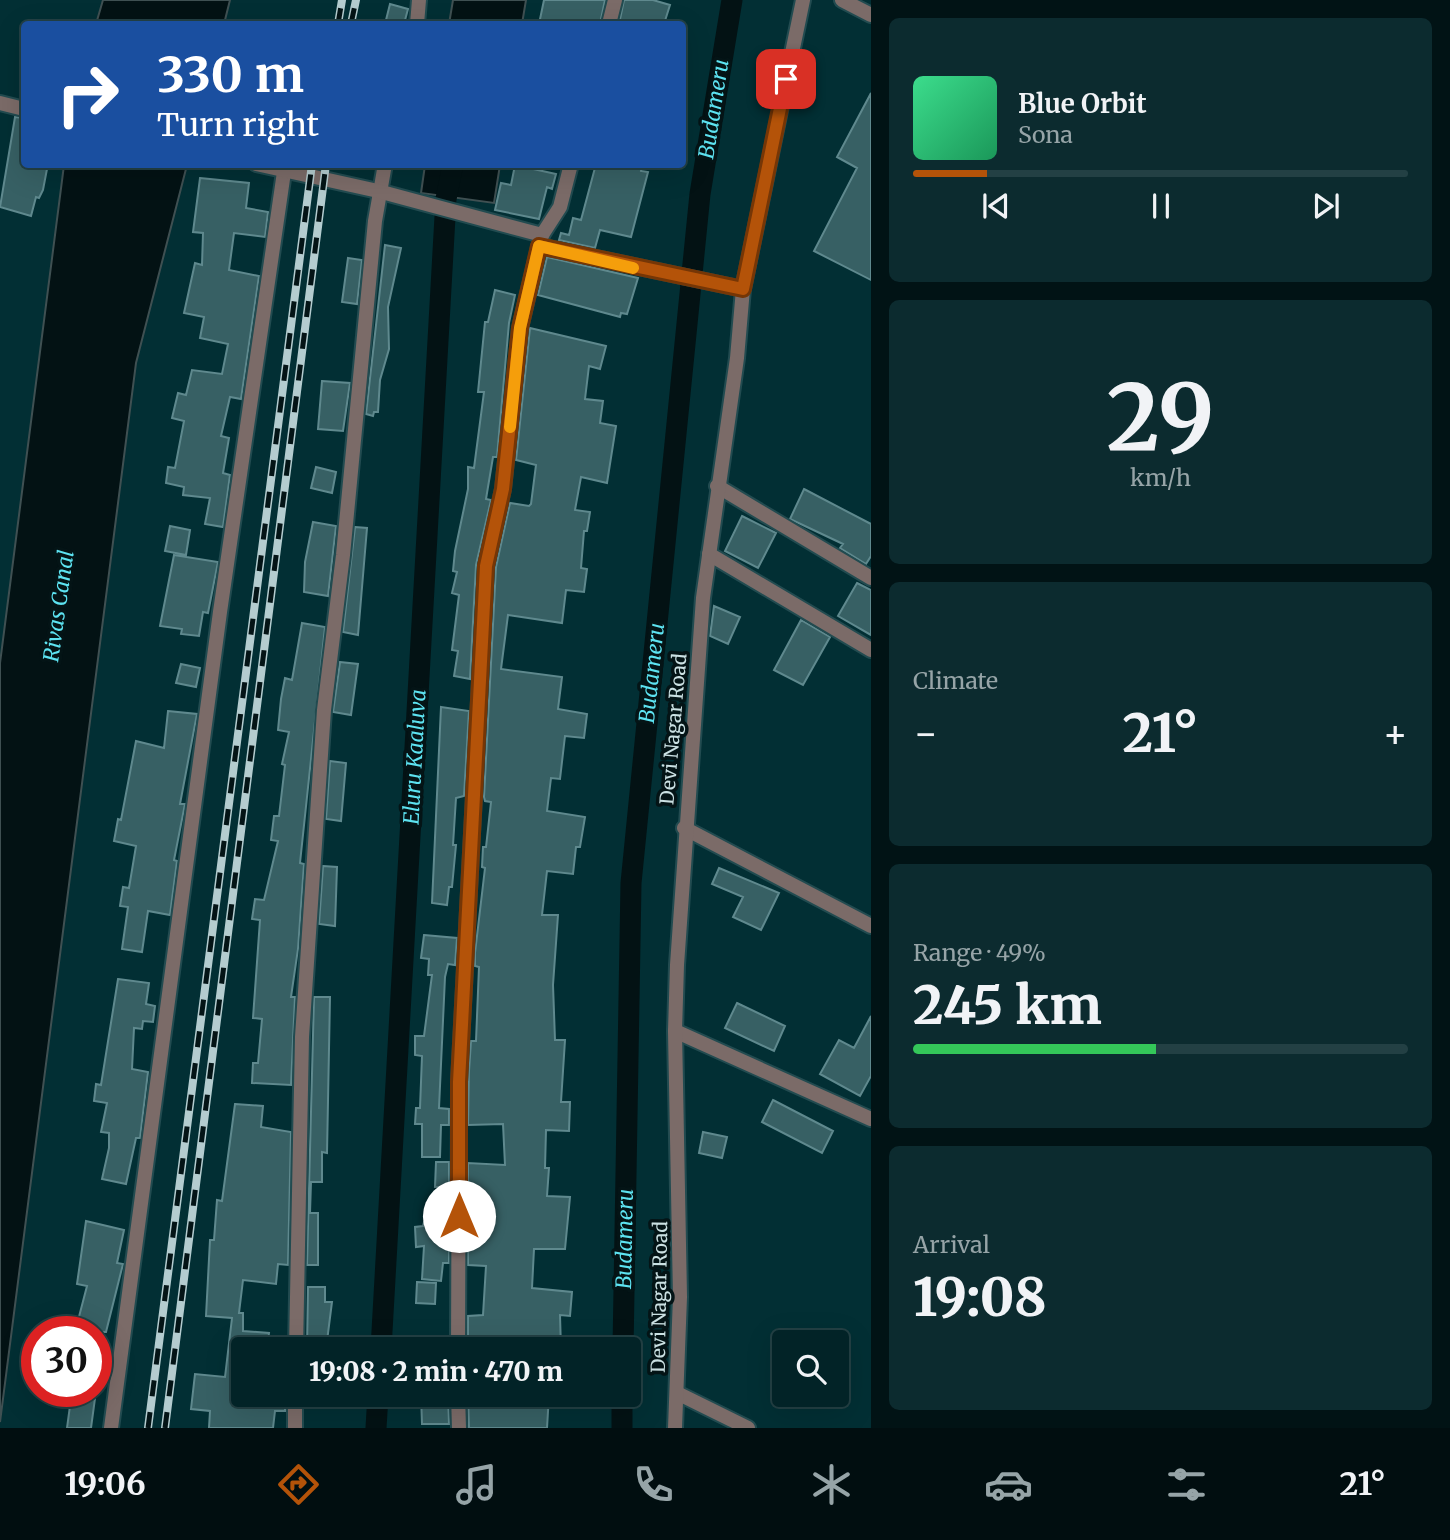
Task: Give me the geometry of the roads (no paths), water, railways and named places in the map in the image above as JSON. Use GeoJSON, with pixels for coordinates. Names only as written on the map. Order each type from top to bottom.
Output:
{"type":"FeatureCollection","features":[{"type":"Feature","properties":{"kind":"street"},"geometry":{"type":"LineString","coordinates":[[416,21],[419,0]]}},
{"type":"Feature","properties":{"kind":"street"},"geometry":{"type":"LineString","coordinates":[[610,21],[615,0]]}},
{"type":"Feature","properties":{"kind":"street","name":"Devi Nagar Road"},"geometry":{"type":"LineString","coordinates":[[675,1428],[679,1164],[675,1031],[684,828],[703,598],[737,358],[743,289],[803,0]]}},
{"type":"Feature","properties":{"kind":"street"},"geometry":{"type":"LineString","coordinates":[[842,0],[871,15]]}},
{"type":"Feature","properties":{"kind":"street"},"geometry":{"type":"LineString","coordinates":[[0,103],[21,108]]}},
{"type":"Feature","properties":{"kind":"street"},"geometry":{"type":"LineString","coordinates":[[270,168],[378,191],[503,226],[632,267],[743,289]]}},
{"type":"Feature","properties":{"kind":"street"},"geometry":{"type":"LineString","coordinates":[[296,1337],[302,1037],[324,710],[343,555],[378,191],[385,168]]}},
{"type":"Feature","properties":{"kind":"street"},"geometry":{"type":"LineString","coordinates":[[458,1337],[459,1082],[486,566],[503,489],[520,328],[541,240],[560,207],[570,168]]}},
{"type":"Feature","properties":{"kind":"street"},"geometry":{"type":"LineString","coordinates":[[111,1428],[218,626],[284,172]]}},
{"type":"Feature","properties":{"kind":"street"},"geometry":{"type":"LineString","coordinates":[[718,486],[871,578]]}},
{"type":"Feature","properties":{"kind":"street"},"geometry":{"type":"LineString","coordinates":[[709,554],[871,650]]}},
{"type":"Feature","properties":{"kind":"street"},"geometry":{"type":"LineString","coordinates":[[684,828],[871,926]]}},
{"type":"Feature","properties":{"kind":"street"},"geometry":{"type":"LineString","coordinates":[[675,1031],[871,1119]]}},
{"type":"Feature","properties":{"kind":"street"},"geometry":{"type":"LineString","coordinates":[[677,1393],[748,1428]]}},
{"type":"Feature","properties":{"kind":"street"},"geometry":{"type":"LineString","coordinates":[[295,1407],[295,1428]]}},
{"type":"Feature","properties":{"kind":"street"},"geometry":{"type":"LineString","coordinates":[[458,1407],[458,1428]]}},
{"type":"Feature","properties":{"kind":"water"},"geometry":{"type":"Polygon","coordinates":[[[103,0],[230,0],[225,21],[97,21],[103,0]]]}},
{"type":"Feature","properties":{"kind":"water"},"geometry":{"type":"Polygon","coordinates":[[[453,0],[526,0],[522,21],[450,21],[453,0]]]}},
{"type":"Feature","properties":{"kind":"water","name":"Rivas Canal"},"geometry":{"type":"Polygon","coordinates":[[[64,168],[186,168],[136,363],[0,1422],[0,663],[64,168]]]}},
{"type":"Feature","properties":{"kind":"water"},"geometry":{"type":"Polygon","coordinates":[[[425,168],[500,168],[494,203],[421,193],[425,168]]]}},
{"type":"Feature","properties":{"kind":"waterway","name":"Budameru"},"geometry":{"type":"LineString","coordinates":[[623,1337],[631,883],[700,194],[732,0]]}},
{"type":"Feature","properties":{"kind":"waterway","name":"Eluru Kaaluva"},"geometry":{"type":"LineString","coordinates":[[382,1337],[446,199],[452,168]]}},
{"type":"Feature","properties":{"kind":"waterway","name":"Eluru Kaaluva"},"geometry":{"type":"LineString","coordinates":[[376,1428],[377,1407]]}},
{"type":"Feature","properties":{"kind":"waterway","name":"Budameru"},"geometry":{"type":"LineString","coordinates":[[622,1407],[622,1428]]}},
{"type":"Feature","properties":{"kind":"railway"},"geometry":{"type":"LineString","coordinates":[[338,21],[342,0]]}},
{"type":"Feature","properties":{"kind":"railway"},"geometry":{"type":"LineString","coordinates":[[352,21],[356,0]]}},
{"type":"Feature","properties":{"kind":"railway"},"geometry":{"type":"LineString","coordinates":[[148,1428],[311,168]]}},
{"type":"Feature","properties":{"kind":"railway"},"geometry":{"type":"LineString","coordinates":[[165,1428],[325,168]]}}]}
